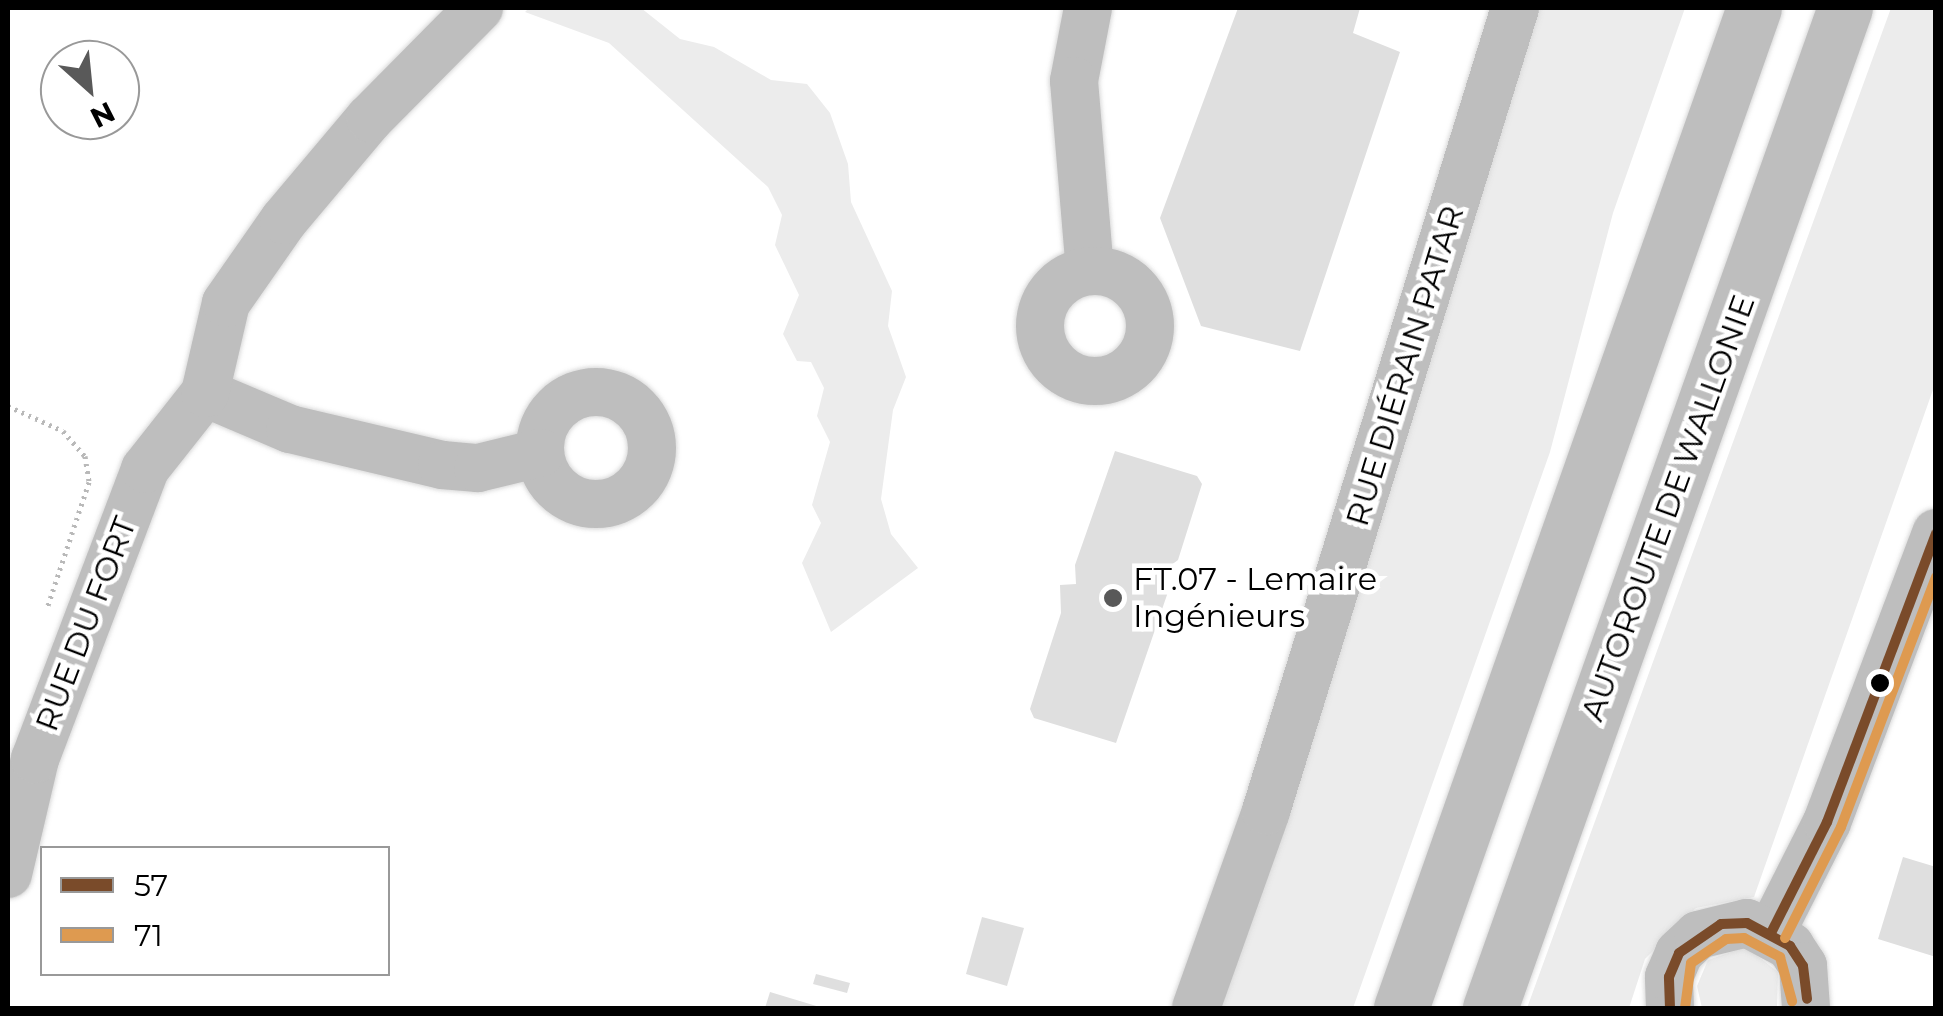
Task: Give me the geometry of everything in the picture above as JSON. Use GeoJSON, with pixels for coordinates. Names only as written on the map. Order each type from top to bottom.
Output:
{"type":"FeatureCollection","features":[{"type":"Feature","properties":{"kind":"highway"},"geometry":{"type":"LineString","coordinates":[[1401,1008],[1754,8]]}},
{"type":"Feature","properties":{"kind":"highway","name":"AUTOROUTE DE WALLONIE"},"geometry":{"type":"LineString","coordinates":[[1490,1008],[1845,8]]}},
{"type":"Feature","properties":{"kind":"street","name":"RUE DU FORT"},"geometry":{"type":"LineString","coordinates":[[8,874],[35,759],[144,469],[205,392],[226,303],[284,220],[370,118],[478,8]]}},
{"type":"Feature","properties":{"kind":"street"},"geometry":{"type":"LineString","coordinates":[[1088,8],[1074,81],[1090,270]]}},
{"type":"Feature","properties":{"kind":"street","name":"RUE DIÉRAIN PATAR"},"geometry":{"type":"LineString","coordinates":[[1196,1008],[1266,810],[1515,8]]}},
{"type":"Feature","properties":{"kind":"street"},"geometry":{"type":"LineString","coordinates":[[205,392],[290,429],[442,465],[478,468],[540,454]]}},
{"type":"Feature","properties":{"kind":"street"},"geometry":{"type":"LineString","coordinates":[[1772,931],[1827,822],[1936,533]]}},
{"type":"Feature","properties":{"kind":"street"},"geometry":{"type":"LineString","coordinates":[[1670,1008],[1669,977],[1698,935],[1747,923],[1772,931],[1803,966],[1806,1008]]}},
{"type":"Feature","properties":{"kind":"path"},"geometry":{"type":"LineString","coordinates":[[8,406],[63,431],[84,456],[88,482],[46,611]]}},
{"type":"Feature","properties":{"kind":"shaded area"},"geometry":{"type":"Polygon","coordinates":[[[529,8],[641,8],[680,39],[714,47],[771,80],[807,84],[830,113],[848,164],[851,202],[892,291],[888,326],[906,377],[893,410],[881,499],[891,534],[918,568],[831,632],[802,563],[821,523],[812,505],[830,442],[817,416],[824,388],[811,362],[797,361],[783,334],[799,295],[775,245],[782,215],[768,187],[609,43],[525,12],[529,8]]]}},
{"type":"Feature","properties":{"kind":"shaded area"},"geometry":{"type":"Polygon","coordinates":[[[1532,8],[1685,8],[1613,213],[1550,452],[1353,1008],[1215,1008],[1532,8]]]}},
{"type":"Feature","properties":{"kind":"shaded area"},"geometry":{"type":"Polygon","coordinates":[[[1891,8],[1935,8],[1935,384],[1754,897],[1696,908],[1645,959],[1629,1008],[1527,1008],[1891,8]]]}},
{"type":"Feature","properties":{"kind":"shaded area"},"geometry":{"type":"Polygon","coordinates":[[[1746,947],[1778,972],[1777,1008],[1702,1008],[1697,986],[1708,960],[1746,947]]]}},
{"type":"Feature","properties":{"kind":"building"},"geometry":{"type":"Polygon","coordinates":[[[1238,8],[1360,8],[1353,33],[1400,52],[1300,351],[1201,326],[1160,218],[1238,8]]]}},
{"type":"Feature","properties":{"kind":"building","name":"FT.07 - Lemaire Ingénieurs"},"geometry":{"type":"Polygon","coordinates":[[[1115,451],[1197,476],[1202,484],[1178,560],[1159,574],[1168,592],[1116,743],[1034,718],[1030,709],[1061,613],[1060,585],[1076,584],[1075,565],[1115,451]]]}},
{"type":"Feature","properties":{"kind":"building"},"geometry":{"type":"Polygon","coordinates":[[[1903,857],[1936,867],[1936,957],[1878,939],[1903,857]]]}},
{"type":"Feature","properties":{"kind":"building"},"geometry":{"type":"Polygon","coordinates":[[[982,917],[1024,928],[1007,986],[966,974],[982,917]]]}},
{"type":"Feature","properties":{"kind":"building"},"geometry":{"type":"Polygon","coordinates":[[[816,974],[850,983],[847,993],[813,984],[816,974]]]}},
{"type":"Feature","properties":{"kind":"building"},"geometry":{"type":"Polygon","coordinates":[[[770,992],[823,1008],[765,1008],[770,992]]]}},
{"type":"Feature","properties":{"kind":"transit line","name":"57"},"geometry":{"type":"LineString","coordinates":[[1772,931],[1827,822],[1936,534]]}},
{"type":"Feature","properties":{"kind":"transit line","name":"71"},"geometry":{"type":"LineString","coordinates":[[1785,938],[1841,827],[1936,577]]}},
{"type":"Feature","properties":{"kind":"transit line","name":"57"},"geometry":{"type":"LineString","coordinates":[[1670,1008],[1669,977],[1679,953],[1721,924],[1747,923],[1790,946],[1803,966],[1807,999]]}},
{"type":"Feature","properties":{"kind":"transit line","name":"71"},"geometry":{"type":"LineString","coordinates":[[1685,1008],[1691,963],[1726,939],[1744,938],[1780,957],[1792,1001]]}},
{"type":"Feature","properties":{"kind":"place","name":"FT.07 - Lemaire Ingénieurs"},"geometry":{"type":"Point","coordinates":[1113,598]}}]}
